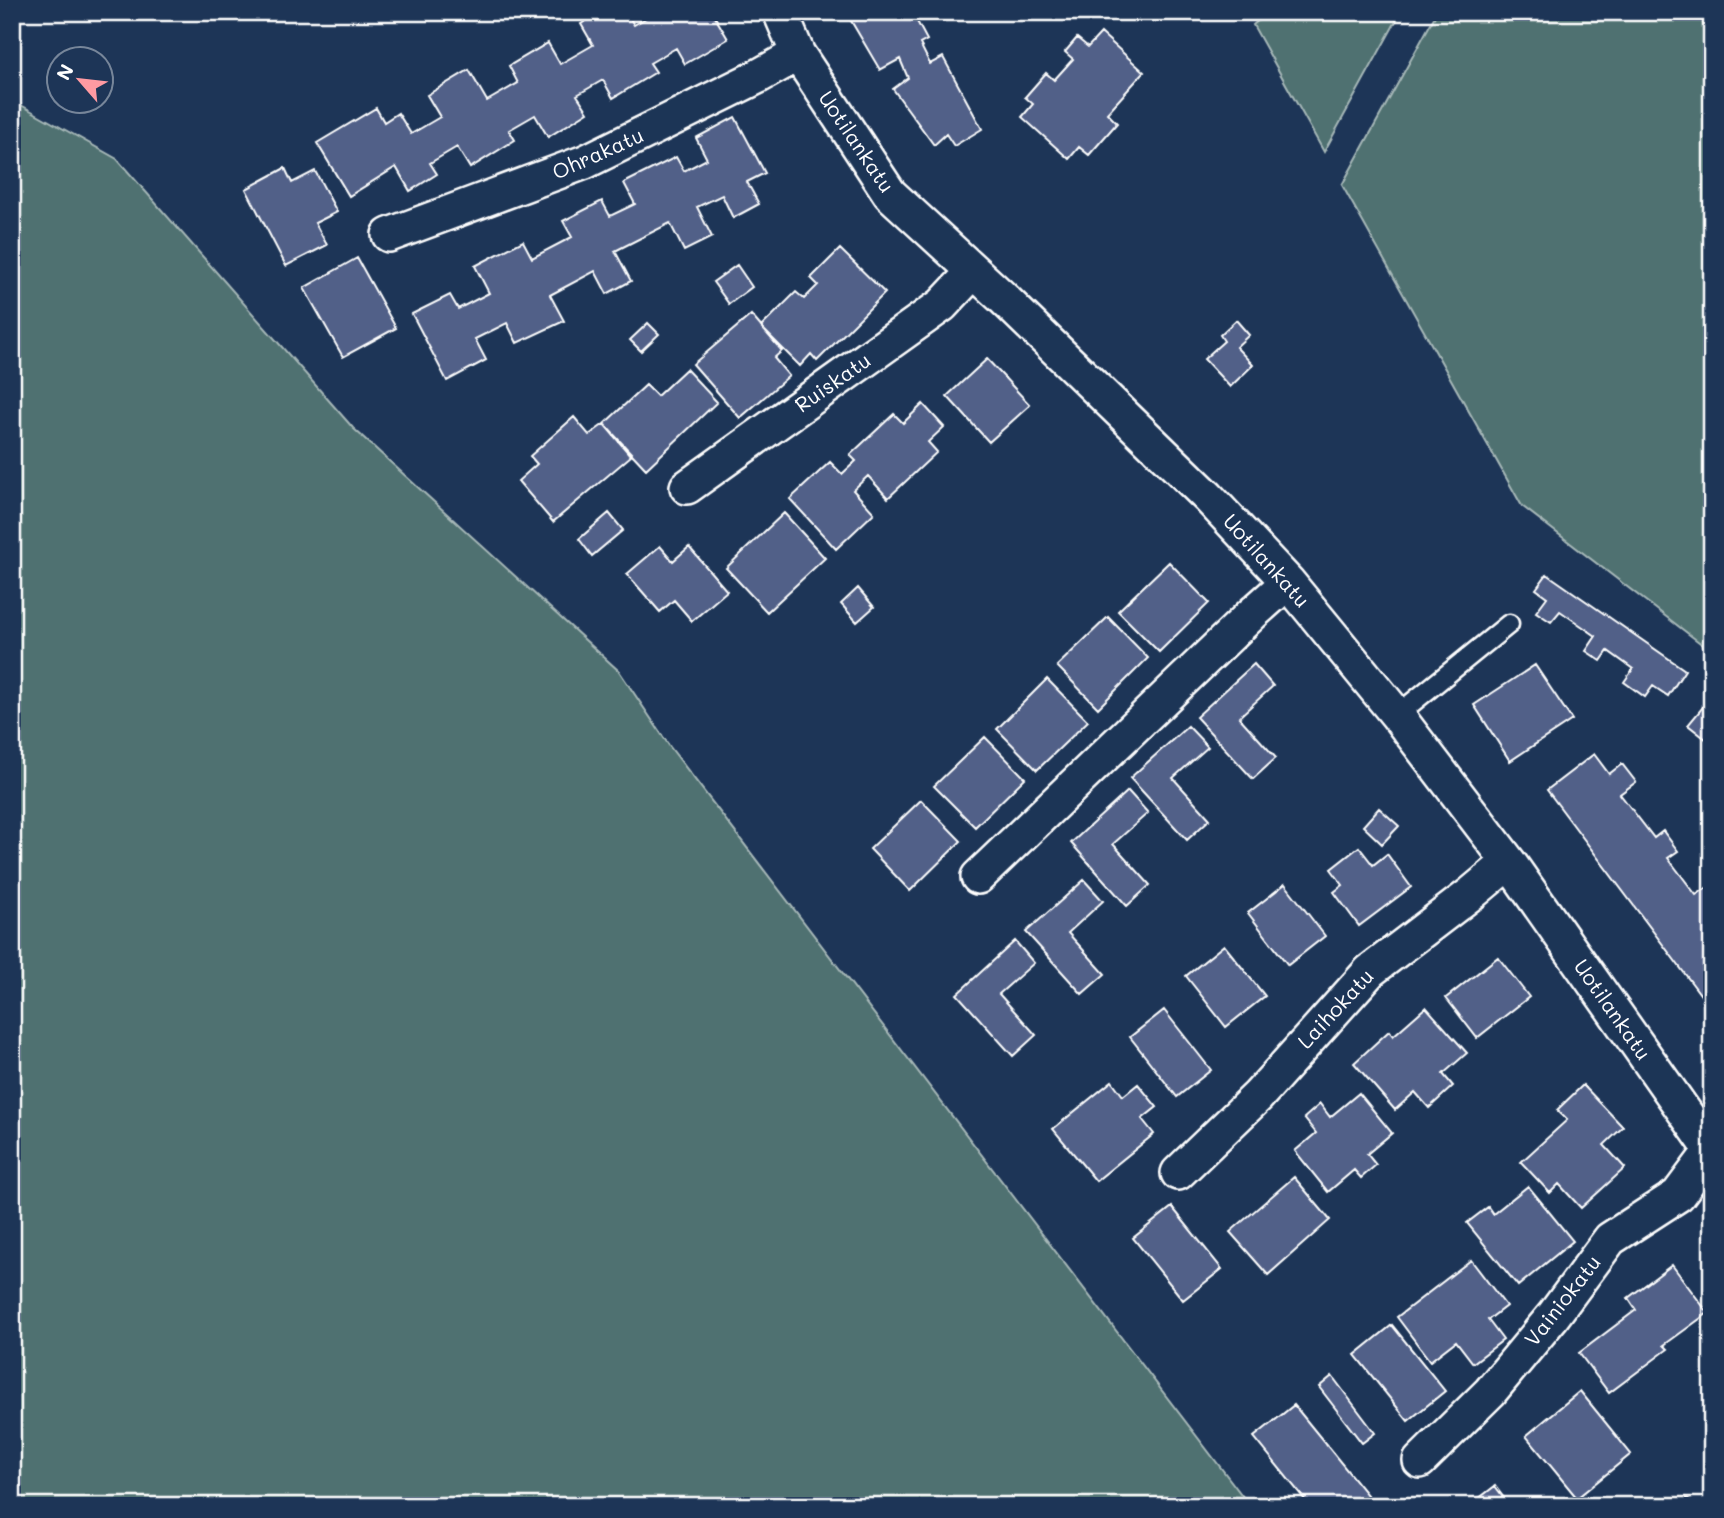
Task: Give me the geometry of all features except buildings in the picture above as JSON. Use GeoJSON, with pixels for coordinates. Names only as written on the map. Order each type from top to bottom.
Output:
{"type":"FeatureCollection","features":[{"type":"Feature","properties":{"kind":"street","name":"Uotilankatu"},"geometry":{"type":"LineString","coordinates":[[780,12],[798,54],[890,194],[972,272],[1002,296],[1208,497],[1288,582],[1397,715],[1508,862],[1712,1151]]}},
{"type":"Feature","properties":{"kind":"street","name":"Ohrakatu"},"geometry":{"type":"LineString","coordinates":[[389,235],[585,162],[798,54]]}},
{"type":"Feature","properties":{"kind":"street","name":"Ruiskatu"},"geometry":{"type":"LineString","coordinates":[[687,487],[942,305],[972,272]]}},
{"type":"Feature","properties":{"kind":"street"},"geometry":{"type":"LineString","coordinates":[[978,877],[1288,582]]}},
{"type":"Feature","properties":{"kind":"street","name":"Laihokatu"},"geometry":{"type":"LineString","coordinates":[[1178,1173],[1258,1096],[1370,971],[1508,862]]}},
{"type":"Feature","properties":{"kind":"street","name":"Vainiokatu"},"geometry":{"type":"LineString","coordinates":[[1420,1461],[1490,1392],[1553,1316],[1610,1239],[1678,1195],[1712,1151]]}},
{"type":"Feature","properties":{"kind":"lane"},"geometry":{"type":"LineString","coordinates":[[1397,715],[1509,624]]}},
{"type":"Feature","properties":{"kind":"green space"},"geometry":{"type":"Polygon","coordinates":[[[1268,12],[1401,12],[1324,152],[1253,25],[1268,12]]]}},
{"type":"Feature","properties":{"kind":"green space"},"geometry":{"type":"Polygon","coordinates":[[[1437,12],[1701,12],[1712,64],[1712,652],[1522,506],[1342,185],[1437,12]]]}},
{"type":"Feature","properties":{"kind":"green space"},"geometry":{"type":"Polygon","coordinates":[[[12,100],[117,159],[353,428],[619,671],[670,747],[1250,1506],[12,1506],[12,100]]]}}]}
